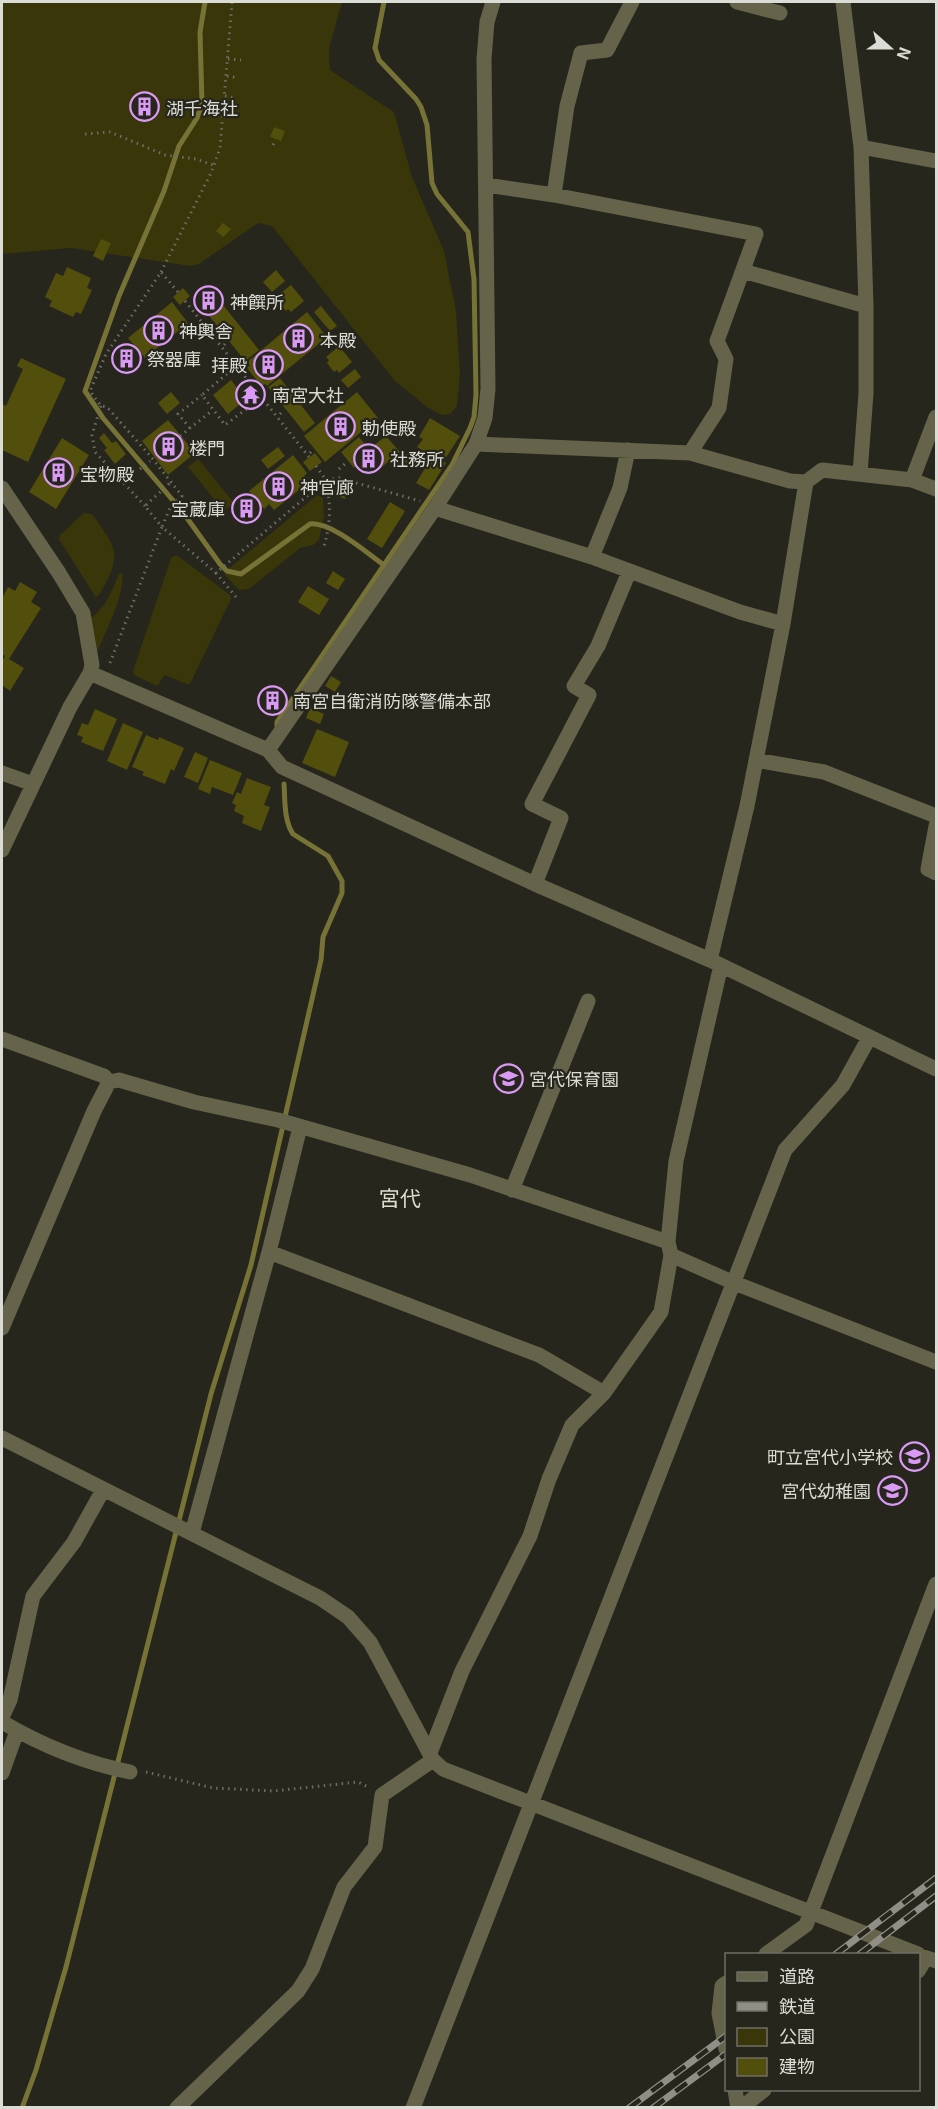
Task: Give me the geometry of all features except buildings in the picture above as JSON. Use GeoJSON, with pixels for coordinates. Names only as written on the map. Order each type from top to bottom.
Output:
{"type":"FeatureCollection","features":[{"type":"Feature","properties":{"kind":"street"},"geometry":{"type":"LineString","coordinates":[[268,750],[435,508],[476,444],[485,418],[488,389],[484,59],[487,22],[493,2]]}},
{"type":"Feature","properties":{"kind":"street"},"geometry":{"type":"LineString","coordinates":[[554,195],[567,106],[581,53],[607,50],[632,2]]}},
{"type":"Feature","properties":{"kind":"street"},"geometry":{"type":"LineString","coordinates":[[737,2],[780,13]]}},
{"type":"Feature","properties":{"kind":"street"},"geometry":{"type":"LineString","coordinates":[[843,2],[861,147],[866,393],[860,474]]}},
{"type":"Feature","properties":{"kind":"street"},"geometry":{"type":"LineString","coordinates":[[861,147],[936,161]]}},
{"type":"Feature","properties":{"kind":"street"},"geometry":{"type":"LineString","coordinates":[[486,186],[554,195],[756,234],[717,341],[726,359],[719,408],[690,453]]}},
{"type":"Feature","properties":{"kind":"street"},"geometry":{"type":"LineString","coordinates":[[743,271],[866,306]]}},
{"type":"Feature","properties":{"kind":"street"},"geometry":{"type":"LineString","coordinates":[[912,480],[936,417]]}},
{"type":"Feature","properties":{"kind":"street"},"geometry":{"type":"LineString","coordinates":[[476,444],[690,453],[790,481],[806,482],[822,470],[912,480],[936,489]]}},
{"type":"Feature","properties":{"kind":"street"},"geometry":{"type":"LineString","coordinates":[[592,557],[620,488],[628,450]]}},
{"type":"Feature","properties":{"kind":"street"},"geometry":{"type":"LineString","coordinates":[[177,2108],[298,1991],[312,1969],[344,1887],[375,1847],[382,1795],[431,1756],[462,1671],[530,1536],[549,1479],[572,1425],[604,1393],[661,1312],[676,1161],[783,624],[806,482]]}},
{"type":"Feature","properties":{"kind":"street"},"geometry":{"type":"LineString","coordinates":[[2,488],[59,573],[82,613],[92,665],[90,673],[70,706],[2,850]]}},
{"type":"Feature","properties":{"kind":"street"},"geometry":{"type":"LineString","coordinates":[[435,508],[592,557],[740,612],[783,624]]}},
{"type":"Feature","properties":{"kind":"street"},"geometry":{"type":"LineString","coordinates":[[535,884],[561,818],[532,804],[589,695],[574,686],[598,646],[629,572]]}},
{"type":"Feature","properties":{"kind":"street"},"geometry":{"type":"LineString","coordinates":[[90,673],[268,750],[282,767],[535,884],[715,963],[936,1070]]}},
{"type":"Feature","properties":{"kind":"street"},"geometry":{"type":"LineString","coordinates":[[756,760],[825,772],[936,816]]}},
{"type":"Feature","properties":{"kind":"street"},"geometry":{"type":"LineString","coordinates":[[2,773],[33,784]]}},
{"type":"Feature","properties":{"kind":"street"},"geometry":{"type":"LineString","coordinates":[[936,826],[928,869],[936,873]]}},
{"type":"Feature","properties":{"kind":"street"},"geometry":{"type":"LineString","coordinates":[[512,1190],[588,1001]]}},
{"type":"Feature","properties":{"kind":"street"},"geometry":{"type":"LineString","coordinates":[[413,2108],[785,1150],[843,1085],[869,1038]]}},
{"type":"Feature","properties":{"kind":"street"},"geometry":{"type":"LineString","coordinates":[[2,1039],[104,1076],[109,1082]]}},
{"type":"Feature","properties":{"kind":"street"},"geometry":{"type":"LineString","coordinates":[[109,1082],[119,1080],[194,1102],[290,1124],[470,1175],[669,1249],[732,1282],[936,1362]]}},
{"type":"Feature","properties":{"kind":"street"},"geometry":{"type":"LineString","coordinates":[[2,1328],[94,1111],[109,1082]]}},
{"type":"Feature","properties":{"kind":"street"},"geometry":{"type":"LineString","coordinates":[[181,1528],[269,1252],[290,1124]]}},
{"type":"Feature","properties":{"kind":"street"},"geometry":{"type":"LineString","coordinates":[[269,1252],[539,1355],[604,1393]]}},
{"type":"Feature","properties":{"kind":"street"},"geometry":{"type":"LineString","coordinates":[[2,1438],[320,1598],[348,1617],[370,1642],[431,1756],[443,1769],[907,1953]]}},
{"type":"Feature","properties":{"kind":"street"},"geometry":{"type":"LineString","coordinates":[[2,1717],[10,1700],[33,1596],[74,1542],[103,1490]]}},
{"type":"Feature","properties":{"kind":"street"},"geometry":{"type":"LineString","coordinates":[[767,1953],[806,1925],[936,1584]]}},
{"type":"Feature","properties":{"kind":"street"},"geometry":{"type":"LineString","coordinates":[[2,1722],[60,1751],[105,1767],[130,1772]]}},
{"type":"Feature","properties":{"kind":"street"},"geometry":{"type":"LineString","coordinates":[[2,1773],[17,1731]]}},
{"type":"Feature","properties":{"kind":"street"},"geometry":{"type":"LineString","coordinates":[[725,1984],[722,1986],[719,2013],[725,2044]]}},
{"type":"Feature","properties":{"kind":"street"},"geometry":{"type":"LineString","coordinates":[[735,2091],[740,2108],[764,2091]]}},
{"type":"Feature","properties":{"kind":"path"},"geometry":{"type":"LineString","coordinates":[[109,666],[170,508],[181,500],[182,496],[107,407],[101,406],[90,391],[105,354],[161,273],[220,148],[232,2]]}},
{"type":"Feature","properties":{"kind":"path"},"geometry":{"type":"LineString","coordinates":[[228,59],[241,60]]}},
{"type":"Feature","properties":{"kind":"path"},"geometry":{"type":"LineString","coordinates":[[227,76],[238,78]]}},
{"type":"Feature","properties":{"kind":"path"},"geometry":{"type":"LineString","coordinates":[[225,96],[235,98]]}},
{"type":"Feature","properties":{"kind":"path"},"geometry":{"type":"LineString","coordinates":[[85,134],[110,132],[165,155],[196,159],[213,165]]}},
{"type":"Feature","properties":{"kind":"path"},"geometry":{"type":"LineString","coordinates":[[161,273],[178,292]]}},
{"type":"Feature","properties":{"kind":"path"},"geometry":{"type":"LineString","coordinates":[[185,300],[261,398],[310,454]]}},
{"type":"Feature","properties":{"kind":"path"},"geometry":{"type":"LineString","coordinates":[[190,428],[178,414],[236,366]]}},
{"type":"Feature","properties":{"kind":"path"},"geometry":{"type":"LineString","coordinates":[[202,395],[225,425],[261,398]]}},
{"type":"Feature","properties":{"kind":"path"},"geometry":{"type":"LineString","coordinates":[[101,406],[92,435],[95,452],[162,527],[218,572],[236,597]]}},
{"type":"Feature","properties":{"kind":"path"},"geometry":{"type":"LineString","coordinates":[[180,436],[213,410]]}},
{"type":"Feature","properties":{"kind":"path"},"geometry":{"type":"LineString","coordinates":[[140,469],[152,459]]}},
{"type":"Feature","properties":{"kind":"path"},"geometry":{"type":"LineString","coordinates":[[339,469],[346,463]]}},
{"type":"Feature","properties":{"kind":"path"},"geometry":{"type":"LineString","coordinates":[[316,466],[326,480],[330,501],[331,518],[323,549]]}},
{"type":"Feature","properties":{"kind":"path"},"geometry":{"type":"LineString","coordinates":[[218,572],[326,480],[339,478],[420,501]]}},
{"type":"Feature","properties":{"kind":"path"},"geometry":{"type":"LineString","coordinates":[[145,506],[169,483]]}},
{"type":"Feature","properties":{"kind":"path"},"geometry":{"type":"LineString","coordinates":[[130,1772],[147,1772],[213,1788],[274,1791],[358,1782],[382,1795]]}},
{"type":"Feature","properties":{"kind":"green space"},"geometry":{"type":"Polygon","coordinates":[[[2,2],[342,2],[329,48],[330,70],[394,112],[412,177],[444,251],[456,311],[460,374],[457,406],[450,414],[442,415],[427,407],[395,381],[272,226],[258,223],[199,264],[190,266],[71,248],[2,254],[2,2]]]}},
{"type":"Feature","properties":{"kind":"green space"},"geometry":{"type":"Polygon","coordinates":[[[198,459],[234,503],[224,511],[188,467],[198,459]]]}},
{"type":"Feature","properties":{"kind":"green space"},"geometry":{"type":"Polygon","coordinates":[[[317,495],[323,498],[324,516],[319,540],[313,545],[300,548],[249,589],[239,590],[225,575],[225,572],[317,495]]]}},
{"type":"Feature","properties":{"kind":"green space"},"geometry":{"type":"Polygon","coordinates":[[[84,513],[92,514],[113,547],[114,560],[111,573],[98,596],[95,596],[59,539],[60,535],[84,513]]]}},
{"type":"Feature","properties":{"kind":"green space"},"geometry":{"type":"Polygon","coordinates":[[[178,556],[230,595],[231,599],[190,684],[165,675],[157,686],[134,675],[133,671],[171,558],[178,556]]]}},
{"type":"Feature","properties":{"kind":"green space"},"geometry":{"type":"Polygon","coordinates":[[[122,573],[118,602],[96,655],[91,618],[104,604],[119,574],[122,573]]]}},
{"type":"Feature","properties":{"kind":"waterway"},"geometry":{"type":"LineString","coordinates":[[205,2],[200,32],[202,104],[197,118],[179,146],[164,191],[119,296],[85,391],[103,418],[182,511],[227,571],[241,574],[310,524],[318,524],[338,532],[384,565]]}},
{"type":"Feature","properties":{"kind":"waterway"},"geometry":{"type":"LineString","coordinates":[[277,726],[277,722],[452,465],[474,417],[476,395],[474,279],[468,232],[437,194],[432,183],[427,125],[421,107],[379,60],[375,48],[384,2]]}},
{"type":"Feature","properties":{"kind":"waterway"},"geometry":{"type":"LineString","coordinates":[[22,2108],[36,2070],[66,1967],[211,1394],[251,1265],[321,960],[323,937],[342,893],[342,881],[328,856],[293,834],[290,829],[284,784]]}},
{"type":"Feature","properties":{"kind":"railway"},"geometry":{"type":"LineString","coordinates":[[837,1953],[936,1878]]}},
{"type":"Feature","properties":{"kind":"railway"},"geometry":{"type":"LineString","coordinates":[[861,1953],[936,1896]]}},
{"type":"Feature","properties":{"kind":"railway"},"geometry":{"type":"LineString","coordinates":[[629,2108],[725,2037]]}},
{"type":"Feature","properties":{"kind":"railway"},"geometry":{"type":"LineString","coordinates":[[653,2108],[725,2055]]}},
{"type":"Feature","properties":{"kind":"place","name":"湖千海社"},"geometry":{"type":"Point","coordinates":[145,107]}},
{"type":"Feature","properties":{"kind":"place","name":"神饌所"},"geometry":{"type":"Point","coordinates":[209,301]}},
{"type":"Feature","properties":{"kind":"place","name":"神輿舎"},"geometry":{"type":"Point","coordinates":[158,330]}},
{"type":"Feature","properties":{"kind":"place","name":"本殿"},"geometry":{"type":"Point","coordinates":[299,339]}},
{"type":"Feature","properties":{"kind":"place","name":"祭器庫"},"geometry":{"type":"Point","coordinates":[126,358]}},
{"type":"Feature","properties":{"kind":"place","name":"拝殿"},"geometry":{"type":"Point","coordinates":[268,364]}},
{"type":"Feature","properties":{"kind":"place","name":"南宮大社"},"geometry":{"type":"Point","coordinates":[251,394]}},
{"type":"Feature","properties":{"kind":"place","name":"勅使殿"},"geometry":{"type":"Point","coordinates":[341,427]}},
{"type":"Feature","properties":{"kind":"place","name":"楼門"},"geometry":{"type":"Point","coordinates":[168,447]}},
{"type":"Feature","properties":{"kind":"place","name":"社務所"},"geometry":{"type":"Point","coordinates":[369,458]}},
{"type":"Feature","properties":{"kind":"place","name":"宝物殿"},"geometry":{"type":"Point","coordinates":[59,473]}},
{"type":"Feature","properties":{"kind":"place","name":"神官廊"},"geometry":{"type":"Point","coordinates":[279,486]}},
{"type":"Feature","properties":{"kind":"place","name":"宝蔵庫"},"geometry":{"type":"Point","coordinates":[246,508]}},
{"type":"Feature","properties":{"kind":"place","name":"南宮自衛消防隊警備本部"},"geometry":{"type":"Point","coordinates":[272,700]}},
{"type":"Feature","properties":{"kind":"place","name":"宮代保育園"},"geometry":{"type":"Point","coordinates":[508,1078]}},
{"type":"Feature","properties":{"kind":"place","name":"町立宮代小学校"},"geometry":{"type":"Point","coordinates":[914,1456]}},
{"type":"Feature","properties":{"kind":"place","name":"宮代幼稚園"},"geometry":{"type":"Point","coordinates":[892,1490]}},
{"type":"Feature","properties":{"kind":"district","name":"宮代"},"geometry":{"type":"Point","coordinates":[400,1197]}}]}
